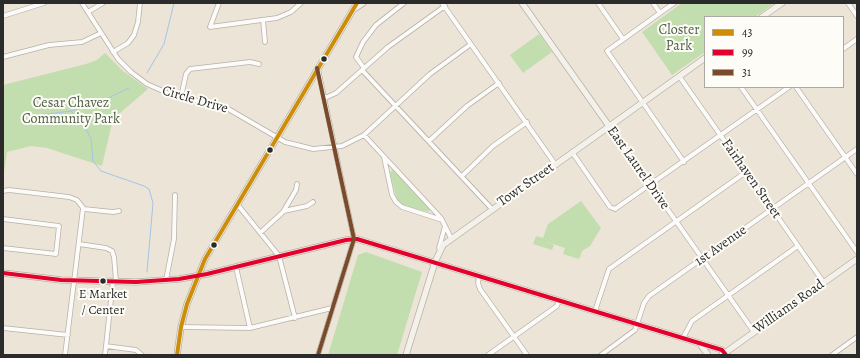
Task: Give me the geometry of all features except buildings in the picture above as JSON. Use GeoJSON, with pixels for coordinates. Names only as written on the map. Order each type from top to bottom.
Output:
{"type":"FeatureCollection","features":[{"type":"Feature","properties":{"kind":"main road"},"geometry":{"type":"LineString","coordinates":[[177,355],[181,327],[197,276],[208,253],[355,6],[363,3]]}},
{"type":"Feature","properties":{"kind":"main road","name":"East Laurel Drive"},"geometry":{"type":"LineString","coordinates":[[522,3],[609,126]]}},
{"type":"Feature","properties":{"kind":"main road"},"geometry":{"type":"LineString","coordinates":[[763,16],[782,3]]}},
{"type":"Feature","properties":{"kind":"main road","name":"Towt Street"},"geometry":{"type":"LineString","coordinates":[[406,355],[441,247],[492,208],[704,59]]}},
{"type":"Feature","properties":{"kind":"main road"},"geometry":{"type":"LineString","coordinates":[[3,273],[74,280],[166,280],[197,276],[354,239],[435,262],[700,343],[722,350],[724,354]]}},
{"type":"Feature","properties":{"kind":"main road","name":"Williams Road"},"geometry":{"type":"LineString","coordinates":[[724,354],[857,259]]}},
{"type":"Feature","properties":{"kind":"main road"},"geometry":{"type":"LineString","coordinates":[[700,343],[708,355]]}},
{"type":"Feature","properties":{"kind":"street"},"geometry":{"type":"LineString","coordinates":[[3,16],[44,3]]}},
{"type":"Feature","properties":{"kind":"street","name":"Circle Drive"},"geometry":{"type":"LineString","coordinates":[[82,3],[113,52],[126,68],[142,81],[161,91],[225,107],[289,144],[308,149],[335,147],[351,143],[364,135],[435,70],[471,44]]}},
{"type":"Feature","properties":{"kind":"street"},"geometry":{"type":"LineString","coordinates":[[88,12],[103,3]]}},
{"type":"Feature","properties":{"kind":"street"},"geometry":{"type":"LineString","coordinates":[[113,52],[128,43],[134,35],[138,22],[140,3]]}},
{"type":"Feature","properties":{"kind":"street"},"geometry":{"type":"LineString","coordinates":[[220,3],[210,26],[285,16],[301,3]]}},
{"type":"Feature","properties":{"kind":"street"},"geometry":{"type":"LineString","coordinates":[[404,3],[380,21],[363,42],[356,58],[363,69],[396,106],[492,208]]}},
{"type":"Feature","properties":{"kind":"street"},"geometry":{"type":"LineString","coordinates":[[598,3],[623,39]]}},
{"type":"Feature","properties":{"kind":"street"},"geometry":{"type":"LineString","coordinates":[[653,3],[660,13]]}},
{"type":"Feature","properties":{"kind":"street"},"geometry":{"type":"LineString","coordinates":[[674,3],[607,51],[684,162]]}},
{"type":"Feature","properties":{"kind":"street"},"geometry":{"type":"LineString","coordinates":[[848,3],[857,16]]}},
{"type":"Feature","properties":{"kind":"street"},"geometry":{"type":"LineString","coordinates":[[325,98],[336,94],[396,41],[444,5],[555,164]]}},
{"type":"Feature","properties":{"kind":"street"},"geometry":{"type":"LineString","coordinates":[[263,20],[265,42]]}},
{"type":"Feature","properties":{"kind":"street"},"geometry":{"type":"LineString","coordinates":[[3,57],[49,45],[82,42],[101,32]]}},
{"type":"Feature","properties":{"kind":"street"},"geometry":{"type":"LineString","coordinates":[[844,48],[857,39]]}},
{"type":"Feature","properties":{"kind":"street"},"geometry":{"type":"LineString","coordinates":[[181,97],[186,74],[190,69],[250,62],[259,64]]}},
{"type":"Feature","properties":{"kind":"street"},"geometry":{"type":"LineString","coordinates":[[318,68],[354,239],[318,355]]}},
{"type":"Feature","properties":{"kind":"street","name":"Fairhaven Street"},"geometry":{"type":"LineString","coordinates":[[678,76],[824,283]]}},
{"type":"Feature","properties":{"kind":"street"},"geometry":{"type":"LineString","coordinates":[[429,141],[463,109],[499,84]]}},
{"type":"Feature","properties":{"kind":"street"},"geometry":{"type":"LineString","coordinates":[[742,88],[857,252]]}},
{"type":"Feature","properties":{"kind":"street"},"geometry":{"type":"LineString","coordinates":[[572,152],[610,207],[614,209],[684,162],[788,88]]}},
{"type":"Feature","properties":{"kind":"street"},"geometry":{"type":"LineString","coordinates":[[797,88],[857,174]]}},
{"type":"Feature","properties":{"kind":"street"},"geometry":{"type":"LineString","coordinates":[[462,176],[493,146],[527,122]]}},
{"type":"Feature","properties":{"kind":"street","name":"East Laurel Drive"},"geometry":{"type":"LineString","coordinates":[[609,126],[754,332]]}},
{"type":"Feature","properties":{"kind":"street"},"geometry":{"type":"LineString","coordinates":[[364,135],[430,206],[444,223],[451,238]]}},
{"type":"Feature","properties":{"kind":"street","name":"1st Avenue"},"geometry":{"type":"LineString","coordinates":[[601,355],[632,333],[637,324],[644,303],[649,296],[857,149]]}},
{"type":"Feature","properties":{"kind":"street"},"geometry":{"type":"LineString","coordinates":[[382,155],[393,197],[397,204],[444,223]]}},
{"type":"Feature","properties":{"kind":"street"},"geometry":{"type":"LineString","coordinates":[[388,175],[391,169],[398,171]]}},
{"type":"Feature","properties":{"kind":"street"},"geometry":{"type":"LineString","coordinates":[[595,311],[608,271],[746,172]]}},
{"type":"Feature","properties":{"kind":"street"},"geometry":{"type":"LineString","coordinates":[[260,233],[283,212],[296,190],[297,184]]}},
{"type":"Feature","properties":{"kind":"street"},"geometry":{"type":"LineString","coordinates":[[3,191],[9,190],[72,198],[77,200],[83,208],[65,355]]}},
{"type":"Feature","properties":{"kind":"street"},"geometry":{"type":"LineString","coordinates":[[166,280],[174,239],[175,195]]}},
{"type":"Feature","properties":{"kind":"street"},"geometry":{"type":"LineString","coordinates":[[283,212],[307,206],[312,202]]}},
{"type":"Feature","properties":{"kind":"street"},"geometry":{"type":"LineString","coordinates":[[237,204],[279,256],[295,318]]}},
{"type":"Feature","properties":{"kind":"street"},"geometry":{"type":"LineString","coordinates":[[424,214],[430,212],[430,206]]}},
{"type":"Feature","properties":{"kind":"street"},"geometry":{"type":"LineString","coordinates":[[83,208],[113,212],[119,211]]}},
{"type":"Feature","properties":{"kind":"street"},"geometry":{"type":"LineString","coordinates":[[3,219],[59,226],[56,254],[3,248]]}},
{"type":"Feature","properties":{"kind":"street"},"geometry":{"type":"LineString","coordinates":[[437,256],[444,223]]}},
{"type":"Feature","properties":{"kind":"street"},"geometry":{"type":"LineString","coordinates":[[79,244],[106,248],[112,251],[114,257],[114,281],[104,355]]}},
{"type":"Feature","properties":{"kind":"street"},"geometry":{"type":"LineString","coordinates":[[683,338],[692,321],[798,246]]}},
{"type":"Feature","properties":{"kind":"street"},"geometry":{"type":"LineString","coordinates":[[236,267],[250,328]]}},
{"type":"Feature","properties":{"kind":"street"},"geometry":{"type":"LineString","coordinates":[[479,276],[478,283],[480,289],[527,355]]}},
{"type":"Feature","properties":{"kind":"street"},"geometry":{"type":"LineString","coordinates":[[488,355],[557,306],[559,300]]}},
{"type":"Feature","properties":{"kind":"street"},"geometry":{"type":"LineString","coordinates":[[181,327],[250,328],[332,308]]}},
{"type":"Feature","properties":{"kind":"street"},"geometry":{"type":"LineString","coordinates":[[3,328],[68,335]]}},
{"type":"Feature","properties":{"kind":"street"},"geometry":{"type":"LineString","coordinates":[[832,355],[857,338]]}},
{"type":"Feature","properties":{"kind":"street"},"geometry":{"type":"LineString","coordinates":[[106,346],[136,350],[142,355]]}},
{"type":"Feature","properties":{"kind":"green space","name":"Closter Park"},"geometry":{"type":"Polygon","coordinates":[[[682,3],[775,3],[756,16],[704,16],[704,53],[672,75],[642,32],[682,3]]]}},
{"type":"Feature","properties":{"kind":"green space"},"geometry":{"type":"Polygon","coordinates":[[[539,34],[552,52],[523,73],[510,55],[539,34]]]}},
{"type":"Feature","properties":{"kind":"green space","name":"Cesar Chavez Community Park"},"geometry":{"type":"Polygon","coordinates":[[[105,53],[123,71],[148,89],[113,119],[102,166],[47,148],[31,146],[7,152],[3,179],[3,85],[86,64],[97,60],[105,53]]]}},
{"type":"Feature","properties":{"kind":"green space"},"geometry":{"type":"Polygon","coordinates":[[[394,170],[430,208],[429,212],[404,206],[397,200],[390,173],[394,170]]]}},
{"type":"Feature","properties":{"kind":"green space"},"geometry":{"type":"Polygon","coordinates":[[[581,201],[601,228],[590,246],[582,251],[579,259],[563,254],[565,248],[544,241],[554,245],[552,250],[533,244],[536,236],[543,238],[548,224],[581,201]]]}},
{"type":"Feature","properties":{"kind":"green space"},"geometry":{"type":"Polygon","coordinates":[[[366,252],[422,272],[397,355],[328,355],[358,255],[366,252]]]}},
{"type":"Feature","properties":{"kind":"waterway"},"geometry":{"type":"LineString","coordinates":[[147,73],[164,44],[174,3]]}},
{"type":"Feature","properties":{"kind":"waterway"},"geometry":{"type":"LineString","coordinates":[[39,115],[71,111],[96,104],[129,88]]}},
{"type":"Feature","properties":{"kind":"waterway"},"geometry":{"type":"LineString","coordinates":[[71,111],[85,127],[91,139],[93,161],[101,171],[149,189],[153,203],[147,272]]}},
{"type":"Feature","properties":{"kind":"transit line","name":"43"},"geometry":{"type":"LineString","coordinates":[[177,355],[181,327],[187,304],[205,259],[357,3]]}},
{"type":"Feature","properties":{"kind":"transit line","name":"31"},"geometry":{"type":"LineString","coordinates":[[317,68],[354,239],[318,355]]}},
{"type":"Feature","properties":{"kind":"transit line","name":"99"},"geometry":{"type":"LineString","coordinates":[[3,273],[61,280],[136,282],[179,279],[207,274],[346,240],[357,239],[722,350],[726,355]]}},
{"type":"Feature","properties":{"kind":"place","name":"E Market / Center"},"geometry":{"type":"Point","coordinates":[103,281]}}]}
